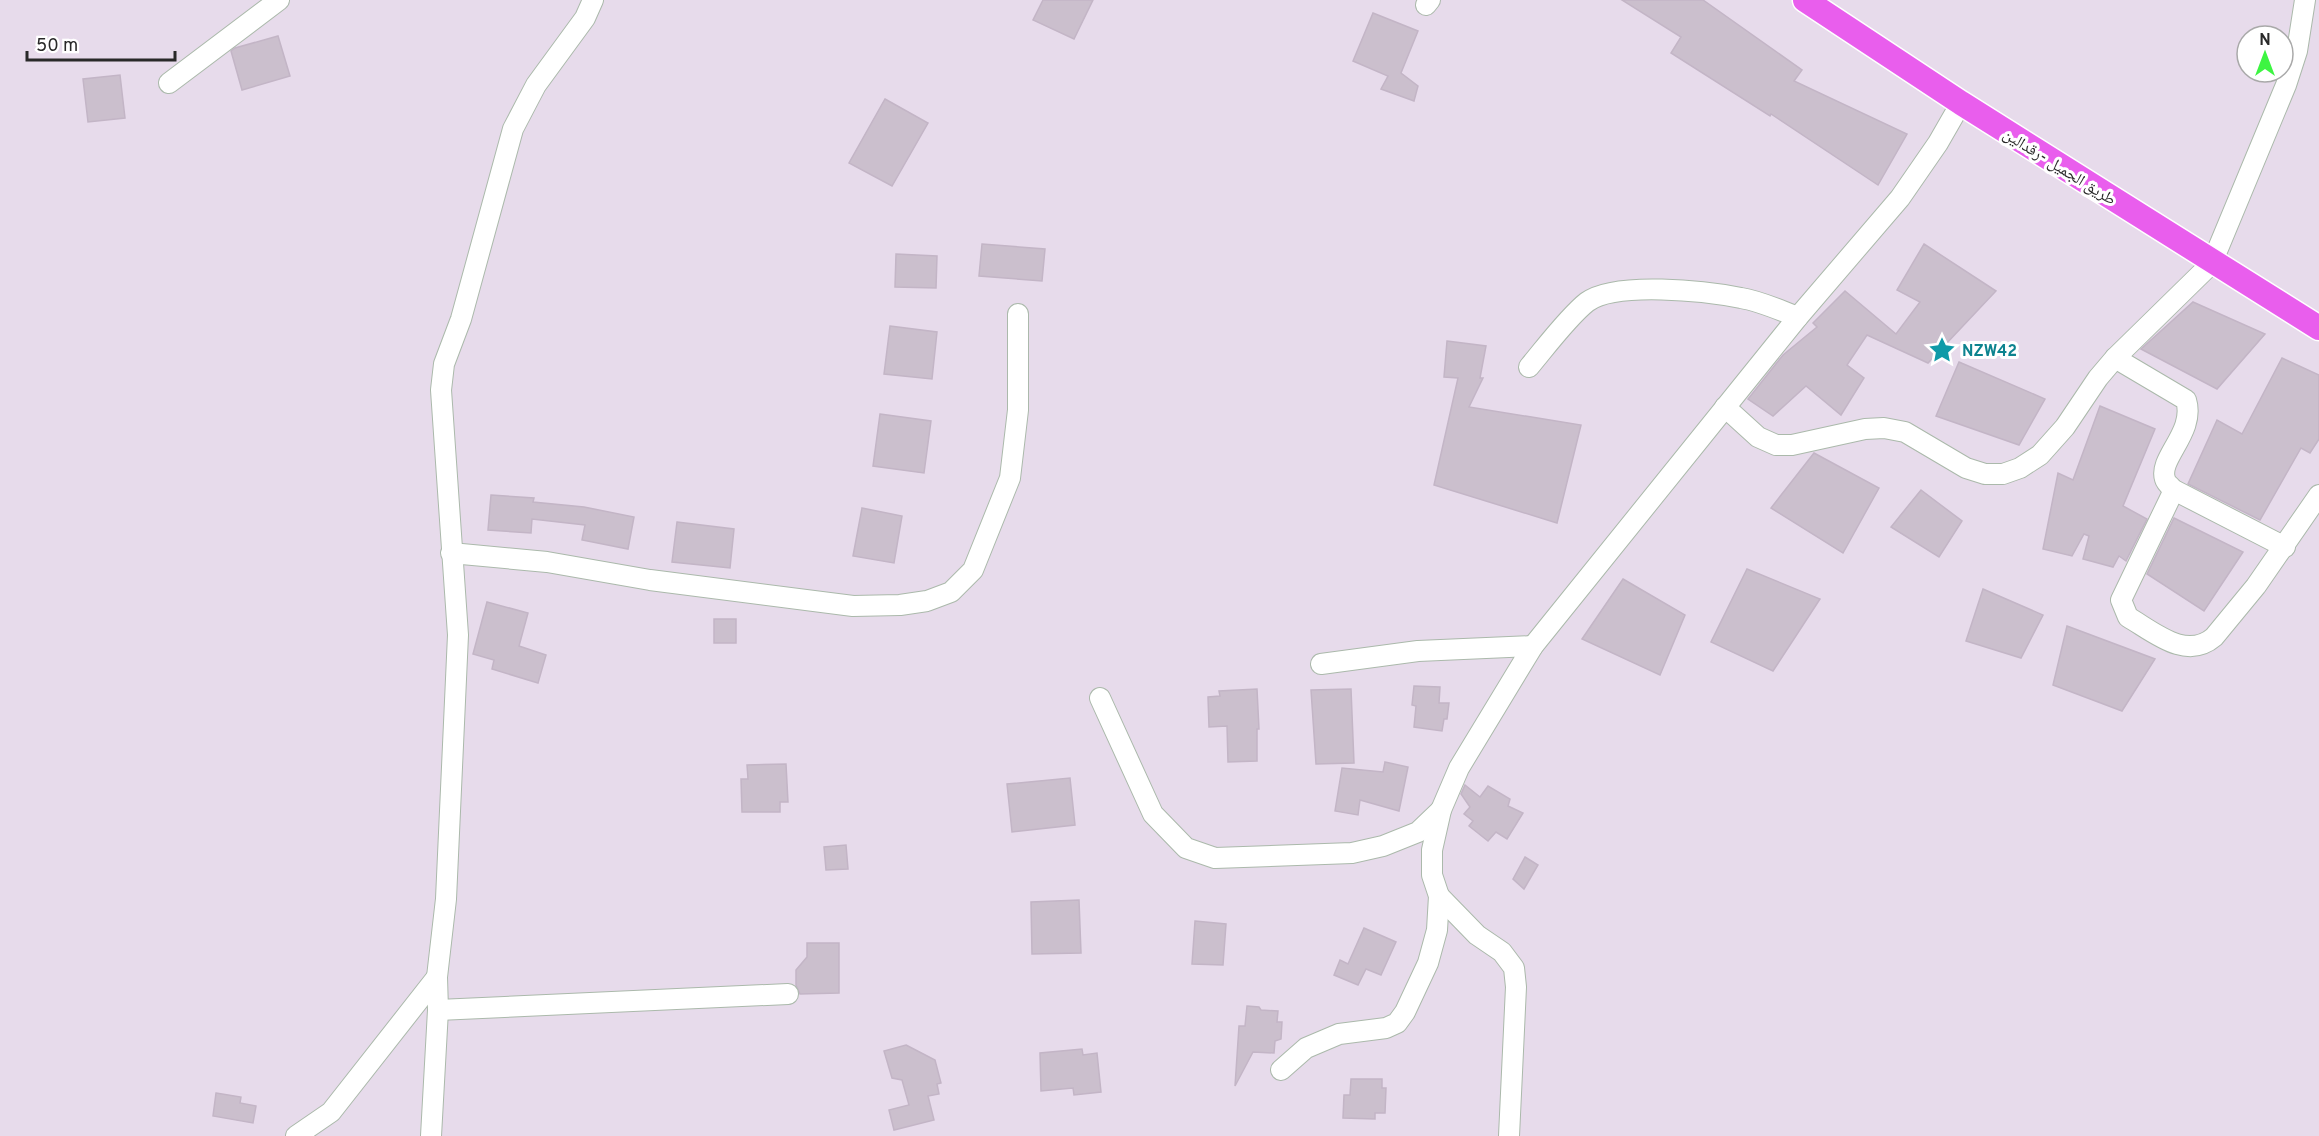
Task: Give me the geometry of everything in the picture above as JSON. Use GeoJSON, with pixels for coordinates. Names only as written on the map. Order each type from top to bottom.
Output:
{"type":"FeatureCollection","features":[{"type":"Feature","properties":{"kind":"main road","name":"طريق الجميل -رقدالين"},"geometry":{"type":"LineString","coordinates":[[1805,0],[1961,103],[2319,328]]}},
{"type":"Feature","properties":{"kind":"street"},"geometry":{"type":"LineString","coordinates":[[169,83],[279,0]]}},
{"type":"Feature","properties":{"kind":"street"},"geometry":{"type":"LineString","coordinates":[[431,1136],[438,1010],[437,976],[446,899],[458,635],[441,390],[444,364],[461,319],[513,129],[536,85],[585,18],[593,0]]}},
{"type":"Feature","properties":{"kind":"street"},"geometry":{"type":"LineString","coordinates":[[1725,407],[1758,437],[1776,445],[1792,445],[1841,432],[1884,428],[1905,432],[1966,468],[1985,474],[2003,474],[2020,468],[2040,454],[2065,427],[2098,378],[2115,358],[2212,262],[2286,85],[2297,51],[2305,0]]}},
{"type":"Feature","properties":{"kind":"street"},"geometry":{"type":"LineString","coordinates":[[1281,1070],[1306,1048],[1339,1034],[1386,1028],[1397,1023],[1405,1012],[1428,963],[1437,930],[1439,896],[1432,874],[1432,850],[1441,810],[1459,768],[1533,646],[1798,317],[1900,198],[1938,143],[1961,103]]}},
{"type":"Feature","properties":{"kind":"street"},"geometry":{"type":"LineString","coordinates":[[1529,367],[1587,302],[1606,293],[1653,290],[1713,294],[1743,298],[1798,317]]}},
{"type":"Feature","properties":{"kind":"street"},"geometry":{"type":"LineString","coordinates":[[451,553],[547,562],[650,579],[854,606],[900,605],[927,601],[951,592],[973,570],[1010,478],[1018,410],[1018,314]]}},
{"type":"Feature","properties":{"kind":"street"},"geometry":{"type":"LineString","coordinates":[[2115,358],[2186,400],[2189,410],[2188,422],[2164,470],[2165,480],[2174,490],[2285,547]]}},
{"type":"Feature","properties":{"kind":"street"},"geometry":{"type":"LineString","coordinates":[[2174,490],[2121,600],[2128,617],[2180,647],[2193,648],[2207,644],[2214,637],[2285,547],[2319,495]]}},
{"type":"Feature","properties":{"kind":"street"},"geometry":{"type":"LineString","coordinates":[[1321,664],[1418,651],[1533,646]]}},
{"type":"Feature","properties":{"kind":"street"},"geometry":{"type":"LineString","coordinates":[[1101,698],[1153,814],[1186,848],[1215,858],[1352,853],[1383,846],[1418,832],[1441,810]]}},
{"type":"Feature","properties":{"kind":"street"},"geometry":{"type":"LineString","coordinates":[[1439,896],[1477,935],[1502,952],[1514,968],[1516,987],[1509,1136]]}},
{"type":"Feature","properties":{"kind":"street"},"geometry":{"type":"LineString","coordinates":[[296,1136],[331,1112],[437,976]]}},
{"type":"Feature","properties":{"kind":"street"},"geometry":{"type":"LineString","coordinates":[[438,1010],[788,994]]}},
{"type":"Feature","properties":{"kind":"building"},"geometry":{"type":"Polygon","coordinates":[[[1043,0],[1093,0],[1074,39],[1033,20],[1043,0]]]}},
{"type":"Feature","properties":{"kind":"building"},"geometry":{"type":"Polygon","coordinates":[[[1622,0],[1703,0],[1802,70],[1794,81],[1907,134],[1878,185],[1771,114],[1770,116],[1671,53],[1681,37],[1622,0]]]}},
{"type":"Feature","properties":{"kind":"building"},"geometry":{"type":"Polygon","coordinates":[[[1373,13],[1418,31],[1401,73],[1418,86],[1414,101],[1381,89],[1388,76],[1353,61],[1373,13]]]}},
{"type":"Feature","properties":{"kind":"building"},"geometry":{"type":"Polygon","coordinates":[[[278,36],[290,76],[242,90],[231,51],[278,36]]]}},
{"type":"Feature","properties":{"kind":"building"},"geometry":{"type":"Polygon","coordinates":[[[120,75],[125,118],[88,122],[83,79],[120,75]]]}},
{"type":"Feature","properties":{"kind":"building"},"geometry":{"type":"Polygon","coordinates":[[[885,99],[928,123],[892,186],[849,163],[885,99]]]}},
{"type":"Feature","properties":{"kind":"building"},"geometry":{"type":"Polygon","coordinates":[[[982,244],[1045,249],[1042,281],[979,276],[982,244]]]}},
{"type":"Feature","properties":{"kind":"building"},"geometry":{"type":"Polygon","coordinates":[[[1924,244],[1996,291],[1928,363],[1867,335],[1847,365],[1864,378],[1841,415],[1806,386],[1773,416],[1748,399],[1783,355],[1817,327],[1813,323],[1845,291],[1896,334],[1920,302],[1897,290],[1924,244]]]}},
{"type":"Feature","properties":{"kind":"building"},"geometry":{"type":"Polygon","coordinates":[[[896,254],[937,256],[936,288],[895,287],[896,254]]]}},
{"type":"Feature","properties":{"kind":"building"},"geometry":{"type":"Polygon","coordinates":[[[2193,302],[2265,334],[2217,389],[2141,349],[2193,302]]]}},
{"type":"Feature","properties":{"kind":"building"},"geometry":{"type":"Polygon","coordinates":[[[890,326],[937,332],[932,379],[884,374],[890,326]]]}},
{"type":"Feature","properties":{"kind":"building"},"geometry":{"type":"Polygon","coordinates":[[[1447,341],[1486,346],[1480,378],[1483,378],[1469,407],[1581,425],[1557,523],[1434,485],[1458,378],[1444,377],[1447,341]]]}},
{"type":"Feature","properties":{"kind":"building"},"geometry":{"type":"Polygon","coordinates":[[[2282,358],[2319,375],[2319,439],[2310,453],[2301,448],[2260,520],[2188,484],[2217,420],[2242,434],[2282,358]]]}},
{"type":"Feature","properties":{"kind":"building"},"geometry":{"type":"Polygon","coordinates":[[[1959,362],[2045,399],[2019,445],[1936,416],[1959,362]]]}},
{"type":"Feature","properties":{"kind":"building"},"geometry":{"type":"Polygon","coordinates":[[[2100,406],[2155,429],[2123,506],[2147,519],[2126,561],[2119,556],[2113,567],[2083,559],[2089,536],[2084,534],[2072,556],[2043,549],[2058,473],[2073,480],[2100,406]]]}},
{"type":"Feature","properties":{"kind":"building"},"geometry":{"type":"Polygon","coordinates":[[[880,414],[931,421],[924,473],[873,466],[880,414]]]}},
{"type":"Feature","properties":{"kind":"building"},"geometry":{"type":"Polygon","coordinates":[[[1814,453],[1879,488],[1843,553],[1771,508],[1814,453]]]}},
{"type":"Feature","properties":{"kind":"building"},"geometry":{"type":"Polygon","coordinates":[[[1921,490],[1962,521],[1939,557],[1891,527],[1921,490]]]}},
{"type":"Feature","properties":{"kind":"building"},"geometry":{"type":"Polygon","coordinates":[[[491,495],[534,498],[533,502],[584,507],[634,517],[628,549],[582,540],[585,525],[532,519],[531,533],[488,530],[491,495]]]}},
{"type":"Feature","properties":{"kind":"building"},"geometry":{"type":"Polygon","coordinates":[[[862,508],[902,516],[894,563],[853,556],[862,508]]]}},
{"type":"Feature","properties":{"kind":"building"},"geometry":{"type":"Polygon","coordinates":[[[2174,518],[2243,552],[2204,611],[2147,574],[2174,518]]]}},
{"type":"Feature","properties":{"kind":"building"},"geometry":{"type":"Polygon","coordinates":[[[677,522],[734,529],[730,568],[672,562],[677,522]]]}},
{"type":"Feature","properties":{"kind":"building"},"geometry":{"type":"Polygon","coordinates":[[[1747,569],[1820,599],[1773,671],[1711,642],[1747,569]]]}},
{"type":"Feature","properties":{"kind":"building"},"geometry":{"type":"Polygon","coordinates":[[[1623,579],[1685,615],[1660,675],[1582,639],[1623,579]]]}},
{"type":"Feature","properties":{"kind":"building"},"geometry":{"type":"Polygon","coordinates":[[[1983,589],[2043,615],[2021,658],[1966,641],[1983,589]]]}},
{"type":"Feature","properties":{"kind":"building"},"geometry":{"type":"Polygon","coordinates":[[[487,602],[528,613],[519,646],[546,655],[538,683],[492,669],[494,660],[473,654],[487,602]]]}},
{"type":"Feature","properties":{"kind":"building"},"geometry":{"type":"Polygon","coordinates":[[[714,619],[736,619],[736,643],[714,643],[714,619]]]}},
{"type":"Feature","properties":{"kind":"building"},"geometry":{"type":"Polygon","coordinates":[[[2067,626],[2155,659],[2122,711],[2053,685],[2067,626]]]}},
{"type":"Feature","properties":{"kind":"building"},"geometry":{"type":"Polygon","coordinates":[[[1414,686],[1440,687],[1439,703],[1449,703],[1447,719],[1444,719],[1442,731],[1414,727],[1416,706],[1412,705],[1414,686]]]}},
{"type":"Feature","properties":{"kind":"building"},"geometry":{"type":"Polygon","coordinates":[[[1257,689],[1259,729],[1257,729],[1257,761],[1228,762],[1227,726],[1209,727],[1208,697],[1220,696],[1219,691],[1257,689]]]}},
{"type":"Feature","properties":{"kind":"building"},"geometry":{"type":"Polygon","coordinates":[[[1351,689],[1354,763],[1316,764],[1311,690],[1351,689]]]}},
{"type":"Feature","properties":{"kind":"building"},"geometry":{"type":"Polygon","coordinates":[[[1385,762],[1408,767],[1399,811],[1360,800],[1358,815],[1335,811],[1342,768],[1383,772],[1385,762]]]}},
{"type":"Feature","properties":{"kind":"building"},"geometry":{"type":"Polygon","coordinates":[[[786,764],[788,802],[780,802],[780,812],[742,812],[741,779],[748,779],[747,765],[786,764]]]}},
{"type":"Feature","properties":{"kind":"building"},"geometry":{"type":"Polygon","coordinates":[[[1070,778],[1075,825],[1012,832],[1007,784],[1070,778]]]}},
{"type":"Feature","properties":{"kind":"building"},"geometry":{"type":"Polygon","coordinates":[[[1465,785],[1480,797],[1488,786],[1510,799],[1508,806],[1523,813],[1507,839],[1496,832],[1488,841],[1469,826],[1473,821],[1464,814],[1470,807],[1461,794],[1465,785]]]}},
{"type":"Feature","properties":{"kind":"building"},"geometry":{"type":"Polygon","coordinates":[[[846,845],[848,869],[826,870],[824,847],[846,845]]]}},
{"type":"Feature","properties":{"kind":"building"},"geometry":{"type":"Polygon","coordinates":[[[1525,857],[1538,865],[1524,889],[1513,879],[1525,857]]]}},
{"type":"Feature","properties":{"kind":"building"},"geometry":{"type":"Polygon","coordinates":[[[1079,900],[1081,953],[1032,954],[1031,902],[1079,900]]]}},
{"type":"Feature","properties":{"kind":"building"},"geometry":{"type":"Polygon","coordinates":[[[1195,921],[1226,924],[1223,965],[1192,964],[1195,921]]]}},
{"type":"Feature","properties":{"kind":"building"},"geometry":{"type":"Polygon","coordinates":[[[1364,928],[1396,942],[1381,975],[1366,969],[1358,985],[1334,975],[1340,960],[1348,964],[1364,928]]]}},
{"type":"Feature","properties":{"kind":"building"},"geometry":{"type":"Polygon","coordinates":[[[807,943],[839,943],[839,993],[800,994],[796,985],[796,970],[807,957],[807,943]]]}},
{"type":"Feature","properties":{"kind":"building"},"geometry":{"type":"Polygon","coordinates":[[[1247,1006],[1278,1011],[1277,1022],[1282,1022],[1281,1039],[1275,1041],[1274,1053],[1253,1052],[1235,1086],[1239,1026],[1245,1026],[1247,1006]]]}},
{"type":"Feature","properties":{"kind":"building"},"geometry":{"type":"Polygon","coordinates":[[[906,1045],[935,1060],[941,1083],[937,1084],[939,1094],[928,1096],[934,1120],[894,1130],[889,1110],[909,1105],[902,1080],[892,1078],[884,1051],[906,1045]]]}},
{"type":"Feature","properties":{"kind":"building"},"geometry":{"type":"Polygon","coordinates":[[[1082,1049],[1083,1055],[1097,1053],[1101,1092],[1074,1095],[1073,1088],[1041,1091],[1040,1053],[1082,1049]]]}},
{"type":"Feature","properties":{"kind":"building"},"geometry":{"type":"Polygon","coordinates":[[[1351,1079],[1382,1079],[1382,1088],[1386,1088],[1385,1113],[1375,1113],[1375,1119],[1343,1118],[1344,1095],[1350,1095],[1351,1079]]]}},
{"type":"Feature","properties":{"kind":"building"},"geometry":{"type":"Polygon","coordinates":[[[216,1093],[241,1097],[240,1103],[256,1106],[253,1123],[213,1116],[216,1093]]]}},
{"type":"Feature","properties":{"kind":"place","name":"NZW42"},"geometry":{"type":"Point","coordinates":[1942,350]}}]}
